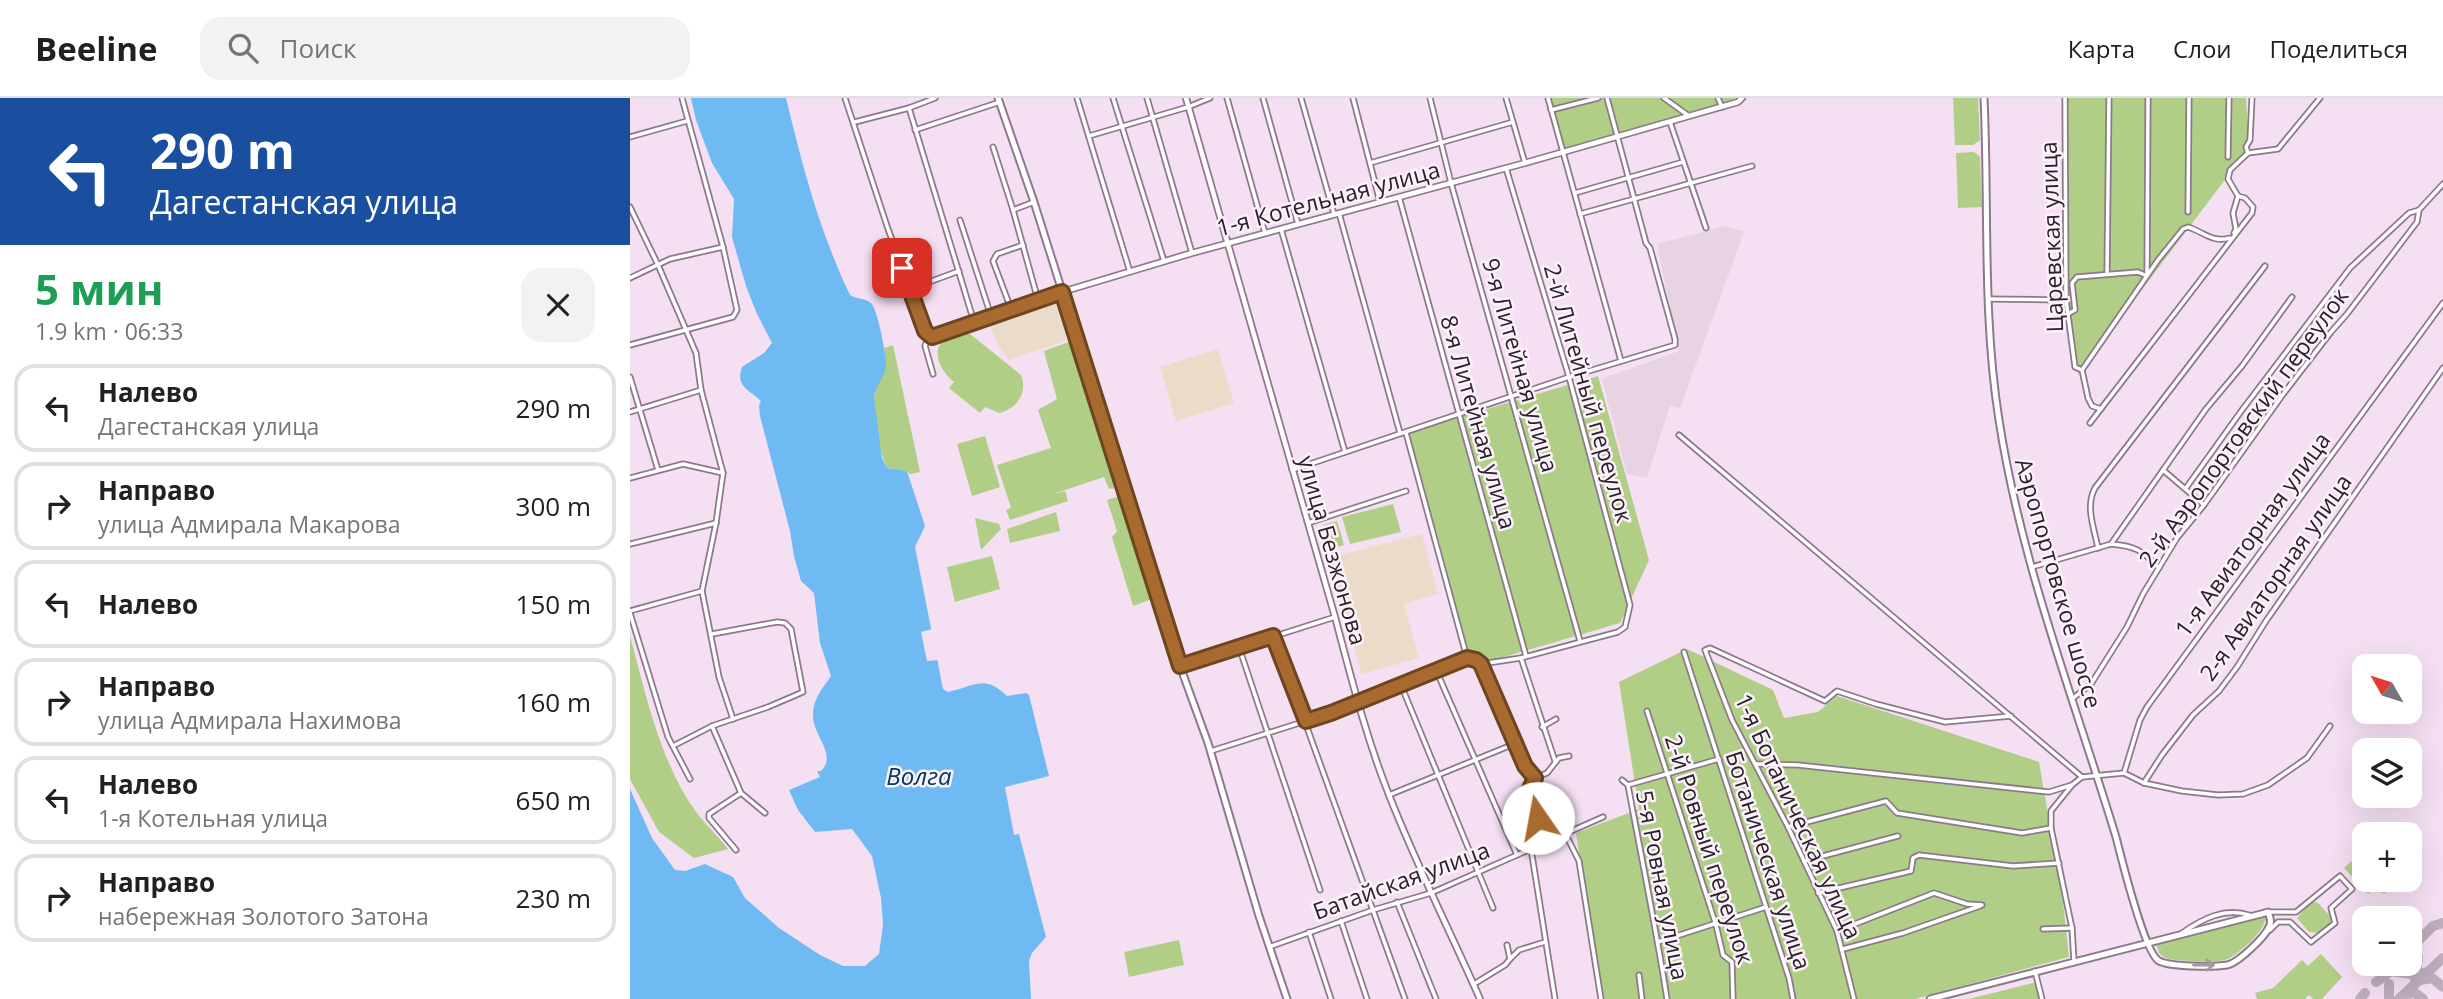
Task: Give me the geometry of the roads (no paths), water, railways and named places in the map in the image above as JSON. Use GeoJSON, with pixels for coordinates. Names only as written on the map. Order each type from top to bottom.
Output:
{"type":"FeatureCollection","features":[{"type":"Feature","properties":{"kind":"main road","name":"Аэропортовское шоссе"},"geometry":{"type":"LineString","coordinates":[[1984,98],[1990,353],[2010,484],[2032,567],[2147,942]]}},
{"type":"Feature","properties":{"kind":"main road"},"geometry":{"type":"LineString","coordinates":[[999,100],[1034,202],[1180,666],[1211,751],[1287,999]]}},
{"type":"Feature","properties":{"kind":"main road"},"geometry":{"type":"LineString","coordinates":[[1930,999],[2147,942],[2268,912],[2271,925],[2239,959],[2225,965],[2162,962],[2153,957],[2147,942]]}},
{"type":"Feature","properties":{"kind":"street"},"geometry":{"type":"LineString","coordinates":[[630,345],[736,314],[737,310],[723,247],[682,98]]}},
{"type":"Feature","properties":{"kind":"street"},"geometry":{"type":"LineString","coordinates":[[845,98],[887,226],[929,336],[925,346],[933,374]]}},
{"type":"Feature","properties":{"kind":"street"},"geometry":{"type":"LineString","coordinates":[[855,122],[909,108],[920,100],[935,98]]}},
{"type":"Feature","properties":{"kind":"street"},"geometry":{"type":"LineString","coordinates":[[1077,98],[1130,272]]}},
{"type":"Feature","properties":{"kind":"street"},"geometry":{"type":"LineString","coordinates":[[1113,98],[1164,261]]}},
{"type":"Feature","properties":{"kind":"street"},"geometry":{"type":"LineString","coordinates":[[1147,98],[1192,253]]}},
{"type":"Feature","properties":{"kind":"street","name":"улица Безжонова"},"geometry":{"type":"LineString","coordinates":[[1186,98],[1335,617],[1356,702],[1389,796],[1480,999]]}},
{"type":"Feature","properties":{"kind":"street"},"geometry":{"type":"LineString","coordinates":[[1089,136],[1210,98]]}},
{"type":"Feature","properties":{"kind":"street"},"geometry":{"type":"LineString","coordinates":[[1227,98],[1265,233]]}},
{"type":"Feature","properties":{"kind":"street"},"geometry":{"type":"LineString","coordinates":[[1263,98],[1298,224]]}},
{"type":"Feature","properties":{"kind":"street"},"geometry":{"type":"LineString","coordinates":[[1301,98],[1400,433]]}},
{"type":"Feature","properties":{"kind":"street"},"geometry":{"type":"LineString","coordinates":[[1353,98],[1380,202]]}},
{"type":"Feature","properties":{"kind":"street","name":"9-я Литейная улица"},"geometry":{"type":"LineString","coordinates":[[1430,98],[1451,183],[1580,641]]}},
{"type":"Feature","properties":{"kind":"street"},"geometry":{"type":"LineString","coordinates":[[1506,98],[1525,163]]}},
{"type":"Feature","properties":{"kind":"street"},"geometry":{"type":"LineString","coordinates":[[1548,98],[1621,361]]}},
{"type":"Feature","properties":{"kind":"street"},"geometry":{"type":"LineString","coordinates":[[1551,110],[1598,98]]}},
{"type":"Feature","properties":{"kind":"street"},"geometry":{"type":"LineString","coordinates":[[1292,470],[1569,377],[1675,345],[1606,98]]}},
{"type":"Feature","properties":{"kind":"street"},"geometry":{"type":"LineString","coordinates":[[1664,98],[1689,116]]}},
{"type":"Feature","properties":{"kind":"street"},"geometry":{"type":"LineString","coordinates":[[1718,98],[1722,107]]}},
{"type":"Feature","properties":{"kind":"street","name":"Царевская улица"},"geometry":{"type":"LineString","coordinates":[[2065,98],[2066,300],[2075,367],[2082,370]]}},
{"type":"Feature","properties":{"kind":"street"},"geometry":{"type":"LineString","coordinates":[[2108,274],[2109,98]]}},
{"type":"Feature","properties":{"kind":"street"},"geometry":{"type":"LineString","coordinates":[[2147,276],[2148,98]]}},
{"type":"Feature","properties":{"kind":"street"},"geometry":{"type":"LineString","coordinates":[[2188,212],[2189,98]]}},
{"type":"Feature","properties":{"kind":"street"},"geometry":{"type":"LineString","coordinates":[[2228,98],[2228,157]]}},
{"type":"Feature","properties":{"kind":"street"},"geometry":{"type":"LineString","coordinates":[[2248,152],[2246,147],[2250,139],[2252,98]]}},
{"type":"Feature","properties":{"kind":"street"},"geometry":{"type":"LineString","coordinates":[[2090,423],[2252,213],[2253,207],[2245,198],[2238,196],[2228,179],[2230,170],[2248,152],[2272,152],[2278,149],[2320,98]]}},
{"type":"Feature","properties":{"kind":"street"},"geometry":{"type":"LineString","coordinates":[[915,130],[999,100]]}},
{"type":"Feature","properties":{"kind":"street","name":"1-я Котельная улица"},"geometry":{"type":"LineString","coordinates":[[929,336],[935,337],[1062,292],[1164,261],[1525,163],[1740,100]]}},
{"type":"Feature","properties":{"kind":"street"},"geometry":{"type":"LineString","coordinates":[[909,108],[974,322]]}},
{"type":"Feature","properties":{"kind":"street"},"geometry":{"type":"LineString","coordinates":[[630,136],[687,121]]}},
{"type":"Feature","properties":{"kind":"street"},"geometry":{"type":"LineString","coordinates":[[1370,163],[1513,122]]}},
{"type":"Feature","properties":{"kind":"street"},"geometry":{"type":"LineString","coordinates":[[1670,122],[1706,228]]}},
{"type":"Feature","properties":{"kind":"street"},"geometry":{"type":"LineString","coordinates":[[993,147],[1038,300]]}},
{"type":"Feature","properties":{"kind":"street"},"geometry":{"type":"LineString","coordinates":[[1575,193],[1683,162]]}},
{"type":"Feature","properties":{"kind":"street"},"geometry":{"type":"LineString","coordinates":[[1580,214],[1752,166]]}},
{"type":"Feature","properties":{"kind":"street","name":"2-й Литейный переулок"},"geometry":{"type":"LineString","coordinates":[[1506,168],[1569,377],[1630,605],[1625,627],[1618,632],[1580,641]]}},
{"type":"Feature","properties":{"kind":"street"},"geometry":{"type":"LineString","coordinates":[[2186,488],[2350,268],[2409,213],[2419,210],[2443,184]]}},
{"type":"Feature","properties":{"kind":"street"},"geometry":{"type":"LineString","coordinates":[[2232,237],[2235,229],[2233,213],[2238,196]]}},
{"type":"Feature","properties":{"kind":"street","name":"8-я Литейная улица"},"geometry":{"type":"LineString","coordinates":[[1399,197],[1542,727],[1555,761]]}},
{"type":"Feature","properties":{"kind":"street"},"geometry":{"type":"LineString","coordinates":[[1013,210],[1034,202]]}},
{"type":"Feature","properties":{"kind":"street"},"geometry":{"type":"LineString","coordinates":[[630,207],[696,353],[701,390],[723,473],[702,591],[719,677],[733,719]]}},
{"type":"Feature","properties":{"kind":"street","name":"2-й Аэропортовский переулок"},"geometry":{"type":"LineString","coordinates":[[2072,699],[2091,684],[2178,538],[2284,393],[2417,222],[2419,210]]}},
{"type":"Feature","properties":{"kind":"street"},"geometry":{"type":"LineString","coordinates":[[960,220],[991,316]]}},
{"type":"Feature","properties":{"kind":"street"},"geometry":{"type":"LineString","coordinates":[[1281,229],[1345,452]]}},
{"type":"Feature","properties":{"kind":"street"},"geometry":{"type":"LineString","coordinates":[[2101,410],[2092,407],[2082,370],[2147,276],[2183,229],[2193,229],[2208,238],[2219,240],[2232,237]]}},
{"type":"Feature","properties":{"kind":"street"},"geometry":{"type":"LineString","coordinates":[[1011,309],[993,261],[997,254],[1023,246]]}},
{"type":"Feature","properties":{"kind":"street"},"geometry":{"type":"LineString","coordinates":[[630,278],[670,259],[723,247]]}},
{"type":"Feature","properties":{"kind":"street"},"geometry":{"type":"LineString","coordinates":[[2098,548],[2090,506],[2095,488],[2265,265]]}},
{"type":"Feature","properties":{"kind":"street"},"geometry":{"type":"LineString","coordinates":[[910,289],[958,271]]}},
{"type":"Feature","properties":{"kind":"street"},"geometry":{"type":"LineString","coordinates":[[2068,313],[2075,310],[2072,283],[2074,279],[2138,272],[2147,276]]}},
{"type":"Feature","properties":{"kind":"street"},"geometry":{"type":"LineString","coordinates":[[2111,544],[2206,409],[2242,366],[2292,297]]}},
{"type":"Feature","properties":{"kind":"street"},"geometry":{"type":"LineString","coordinates":[[1988,299],[2066,300]]}},
{"type":"Feature","properties":{"kind":"street","name":"1-я Авиаторная улица"},"geometry":{"type":"LineString","coordinates":[[2124,773],[2140,720],[2147,707],[2443,303]]}},
{"type":"Feature","properties":{"kind":"street","name":"2-я Авиаторная улица"},"geometry":{"type":"LineString","coordinates":[[2144,783],[2200,706],[2219,691],[2237,667],[2266,621],[2443,368]]}},
{"type":"Feature","properties":{"kind":"street"},"geometry":{"type":"LineString","coordinates":[[630,377],[658,470]]}},
{"type":"Feature","properties":{"kind":"street"},"geometry":{"type":"LineString","coordinates":[[630,411],[701,390]]}},
{"type":"Feature","properties":{"kind":"street"},"geometry":{"type":"LineString","coordinates":[[1406,432],[1467,658]]}},
{"type":"Feature","properties":{"kind":"street"},"geometry":{"type":"LineString","coordinates":[[1679,435],[2082,777]]}},
{"type":"Feature","properties":{"kind":"street"},"geometry":{"type":"LineString","coordinates":[[630,478],[683,464],[723,473]]}},
{"type":"Feature","properties":{"kind":"street"},"geometry":{"type":"LineString","coordinates":[[2163,470],[2204,505]]}},
{"type":"Feature","properties":{"kind":"street"},"geometry":{"type":"LineString","coordinates":[[1308,523],[1406,491]]}},
{"type":"Feature","properties":{"kind":"street"},"geometry":{"type":"LineString","coordinates":[[630,544],[716,523]]}},
{"type":"Feature","properties":{"kind":"street"},"geometry":{"type":"LineString","coordinates":[[2032,567],[2111,544],[2129,545],[2144,552],[2159,568]]}},
{"type":"Feature","properties":{"kind":"street"},"geometry":{"type":"LineString","coordinates":[[690,779],[673,746],[656,702],[630,612],[702,591]]}},
{"type":"Feature","properties":{"kind":"street"},"geometry":{"type":"LineString","coordinates":[[1180,666],[1335,617]]}},
{"type":"Feature","properties":{"kind":"street"},"geometry":{"type":"LineString","coordinates":[[673,746],[712,726],[803,692],[791,629],[782,622],[711,634]]}},
{"type":"Feature","properties":{"kind":"street"},"geometry":{"type":"LineString","coordinates":[[1273,636],[1405,999]]}},
{"type":"Feature","properties":{"kind":"street"},"geometry":{"type":"LineString","coordinates":[[1481,664],[1524,657],[1580,641]]}},
{"type":"Feature","properties":{"kind":"street"},"geometry":{"type":"LineString","coordinates":[[1239,647],[1320,890]]}},
{"type":"Feature","properties":{"kind":"street","name":"1-я Ботаническая улица"},"geometry":{"type":"LineString","coordinates":[[1854,999],[1837,931],[1788,827],[1732,720],[1705,650],[1710,648],[1825,701],[1837,691],[1876,705],[1945,722],[2011,716]]}},
{"type":"Feature","properties":{"kind":"street","name":"Ботаническая улица"},"geometry":{"type":"LineString","coordinates":[[1684,652],[1767,907],[1793,999]]}},
{"type":"Feature","properties":{"kind":"street"},"geometry":{"type":"LineString","coordinates":[[1211,751],[1306,721],[1467,658],[1481,664],[1514,744],[1525,766],[1535,778]]}},
{"type":"Feature","properties":{"kind":"street"},"geometry":{"type":"LineString","coordinates":[[1436,670],[1517,855]]}},
{"type":"Feature","properties":{"kind":"street"},"geometry":{"type":"LineString","coordinates":[[1401,685],[1493,908]]}},
{"type":"Feature","properties":{"kind":"street","name":"2-й Ровный переулок"},"geometry":{"type":"LineString","coordinates":[[1647,711],[1716,925],[1723,955],[1732,962],[1733,999]]}},
{"type":"Feature","properties":{"kind":"street"},"geometry":{"type":"LineString","coordinates":[[1542,727],[1556,719]]}},
{"type":"Feature","properties":{"kind":"street"},"geometry":{"type":"LineString","coordinates":[[712,726],[741,793],[765,813]]}},
{"type":"Feature","properties":{"kind":"street"},"geometry":{"type":"LineString","coordinates":[[2074,961],[2072,928],[2051,811],[2072,785],[2082,777],[2124,773],[2144,783],[2206,793],[2243,794],[2268,785],[2307,758],[2330,726]]}},
{"type":"Feature","properties":{"kind":"street"},"geometry":{"type":"LineString","coordinates":[[1389,796],[1514,744]]}},
{"type":"Feature","properties":{"kind":"street"},"geometry":{"type":"LineString","coordinates":[[1543,844],[1539,821],[1528,793],[1535,778],[1550,770],[1555,761],[1569,756]]}},
{"type":"Feature","properties":{"kind":"street"},"geometry":{"type":"LineString","coordinates":[[1628,785],[1719,759]]}},
{"type":"Feature","properties":{"kind":"street"},"geometry":{"type":"LineString","coordinates":[[1756,764],[1798,765],[2049,792],[2072,785]]}},
{"type":"Feature","properties":{"kind":"street","name":"5-я Ровная улица"},"geometry":{"type":"LineString","coordinates":[[1622,780],[1628,785],[1667,999]]}},
{"type":"Feature","properties":{"kind":"street"},"geometry":{"type":"LineString","coordinates":[[736,850],[709,818],[709,814],[741,793]]}},
{"type":"Feature","properties":{"kind":"street"},"geometry":{"type":"LineString","coordinates":[[1788,827],[1886,801],[1897,813],[1909,815],[2022,833],[2052,828]]}},
{"type":"Feature","properties":{"kind":"street","name":"Батайская улица"},"geometry":{"type":"LineString","coordinates":[[1269,947],[1373,910],[1431,893],[1603,817]]}},
{"type":"Feature","properties":{"kind":"street"},"geometry":{"type":"LineString","coordinates":[[1566,835],[1579,861],[1601,999]]}},
{"type":"Feature","properties":{"kind":"street"},"geometry":{"type":"LineString","coordinates":[[1804,860],[1898,836]]}},
{"type":"Feature","properties":{"kind":"street"},"geometry":{"type":"LineString","coordinates":[[1531,849],[1555,999]]}},
{"type":"Feature","properties":{"kind":"street"},"geometry":{"type":"LineString","coordinates":[[1818,893],[1911,871],[1913,858],[1919,855],[2013,866],[2059,863]]}},
{"type":"Feature","properties":{"kind":"street"},"geometry":{"type":"LineString","coordinates":[[2266,933],[2278,922],[2290,922],[2311,942],[2335,923],[2331,908],[2352,889],[2340,876],[2296,912],[2268,912]]}},
{"type":"Feature","properties":{"kind":"street"},"geometry":{"type":"LineString","coordinates":[[1837,931],[1934,893],[1967,904],[1982,905],[1903,933],[1843,949]]}},
{"type":"Feature","properties":{"kind":"street"},"geometry":{"type":"LineString","coordinates":[[1397,902],[1436,999]]}},
{"type":"Feature","properties":{"kind":"street"},"geometry":{"type":"LineString","coordinates":[[1658,942],[1767,907]]}},
{"type":"Feature","properties":{"kind":"street"},"geometry":{"type":"LineString","coordinates":[[1341,921],[1367,999]]}},
{"type":"Feature","properties":{"kind":"street"},"geometry":{"type":"LineString","coordinates":[[2043,929],[2072,928]]}},
{"type":"Feature","properties":{"kind":"street"},"geometry":{"type":"LineString","coordinates":[[1309,932],[1331,999]]}},
{"type":"Feature","properties":{"kind":"street"},"geometry":{"type":"LineString","coordinates":[[1474,984],[1505,965],[1519,950],[1545,943]]}},
{"type":"Feature","properties":{"kind":"street"},"geometry":{"type":"LineString","coordinates":[[1507,946],[1510,959]]}},
{"type":"Feature","properties":{"kind":"street"},"geometry":{"type":"LineString","coordinates":[[2035,971],[2042,999]]}},
{"type":"Feature","properties":{"kind":"street"},"geometry":{"type":"LineString","coordinates":[[1639,975],[1642,999]]}},
{"type":"Feature","properties":{"kind":"water","name":"Волга"},"geometry":{"type":"Polygon","coordinates":[[[691,98],[786,98],[829,247],[850,295],[871,303],[879,323],[886,367],[874,398],[882,458],[887,468],[907,471],[925,526],[915,547],[943,689],[948,692],[986,683],[1007,696],[1026,693],[1029,695],[1049,776],[1005,787],[1014,835],[1019,834],[1046,937],[1032,953],[1029,961],[1031,999],[630,999],[630,789],[652,838],[675,870],[685,871],[705,864],[733,877],[745,898],[779,928],[820,955],[843,966],[865,966],[879,954],[883,925],[881,898],[872,856],[852,829],[815,832],[798,810],[789,790],[820,777],[817,771],[821,771],[825,765],[826,751],[816,730],[813,709],[816,699],[831,676],[820,643],[814,593],[801,581],[794,556],[760,416],[761,401],[740,379],[742,367],[764,353],[772,343],[746,286],[732,237],[734,199],[712,163],[691,98]]]}}]}
